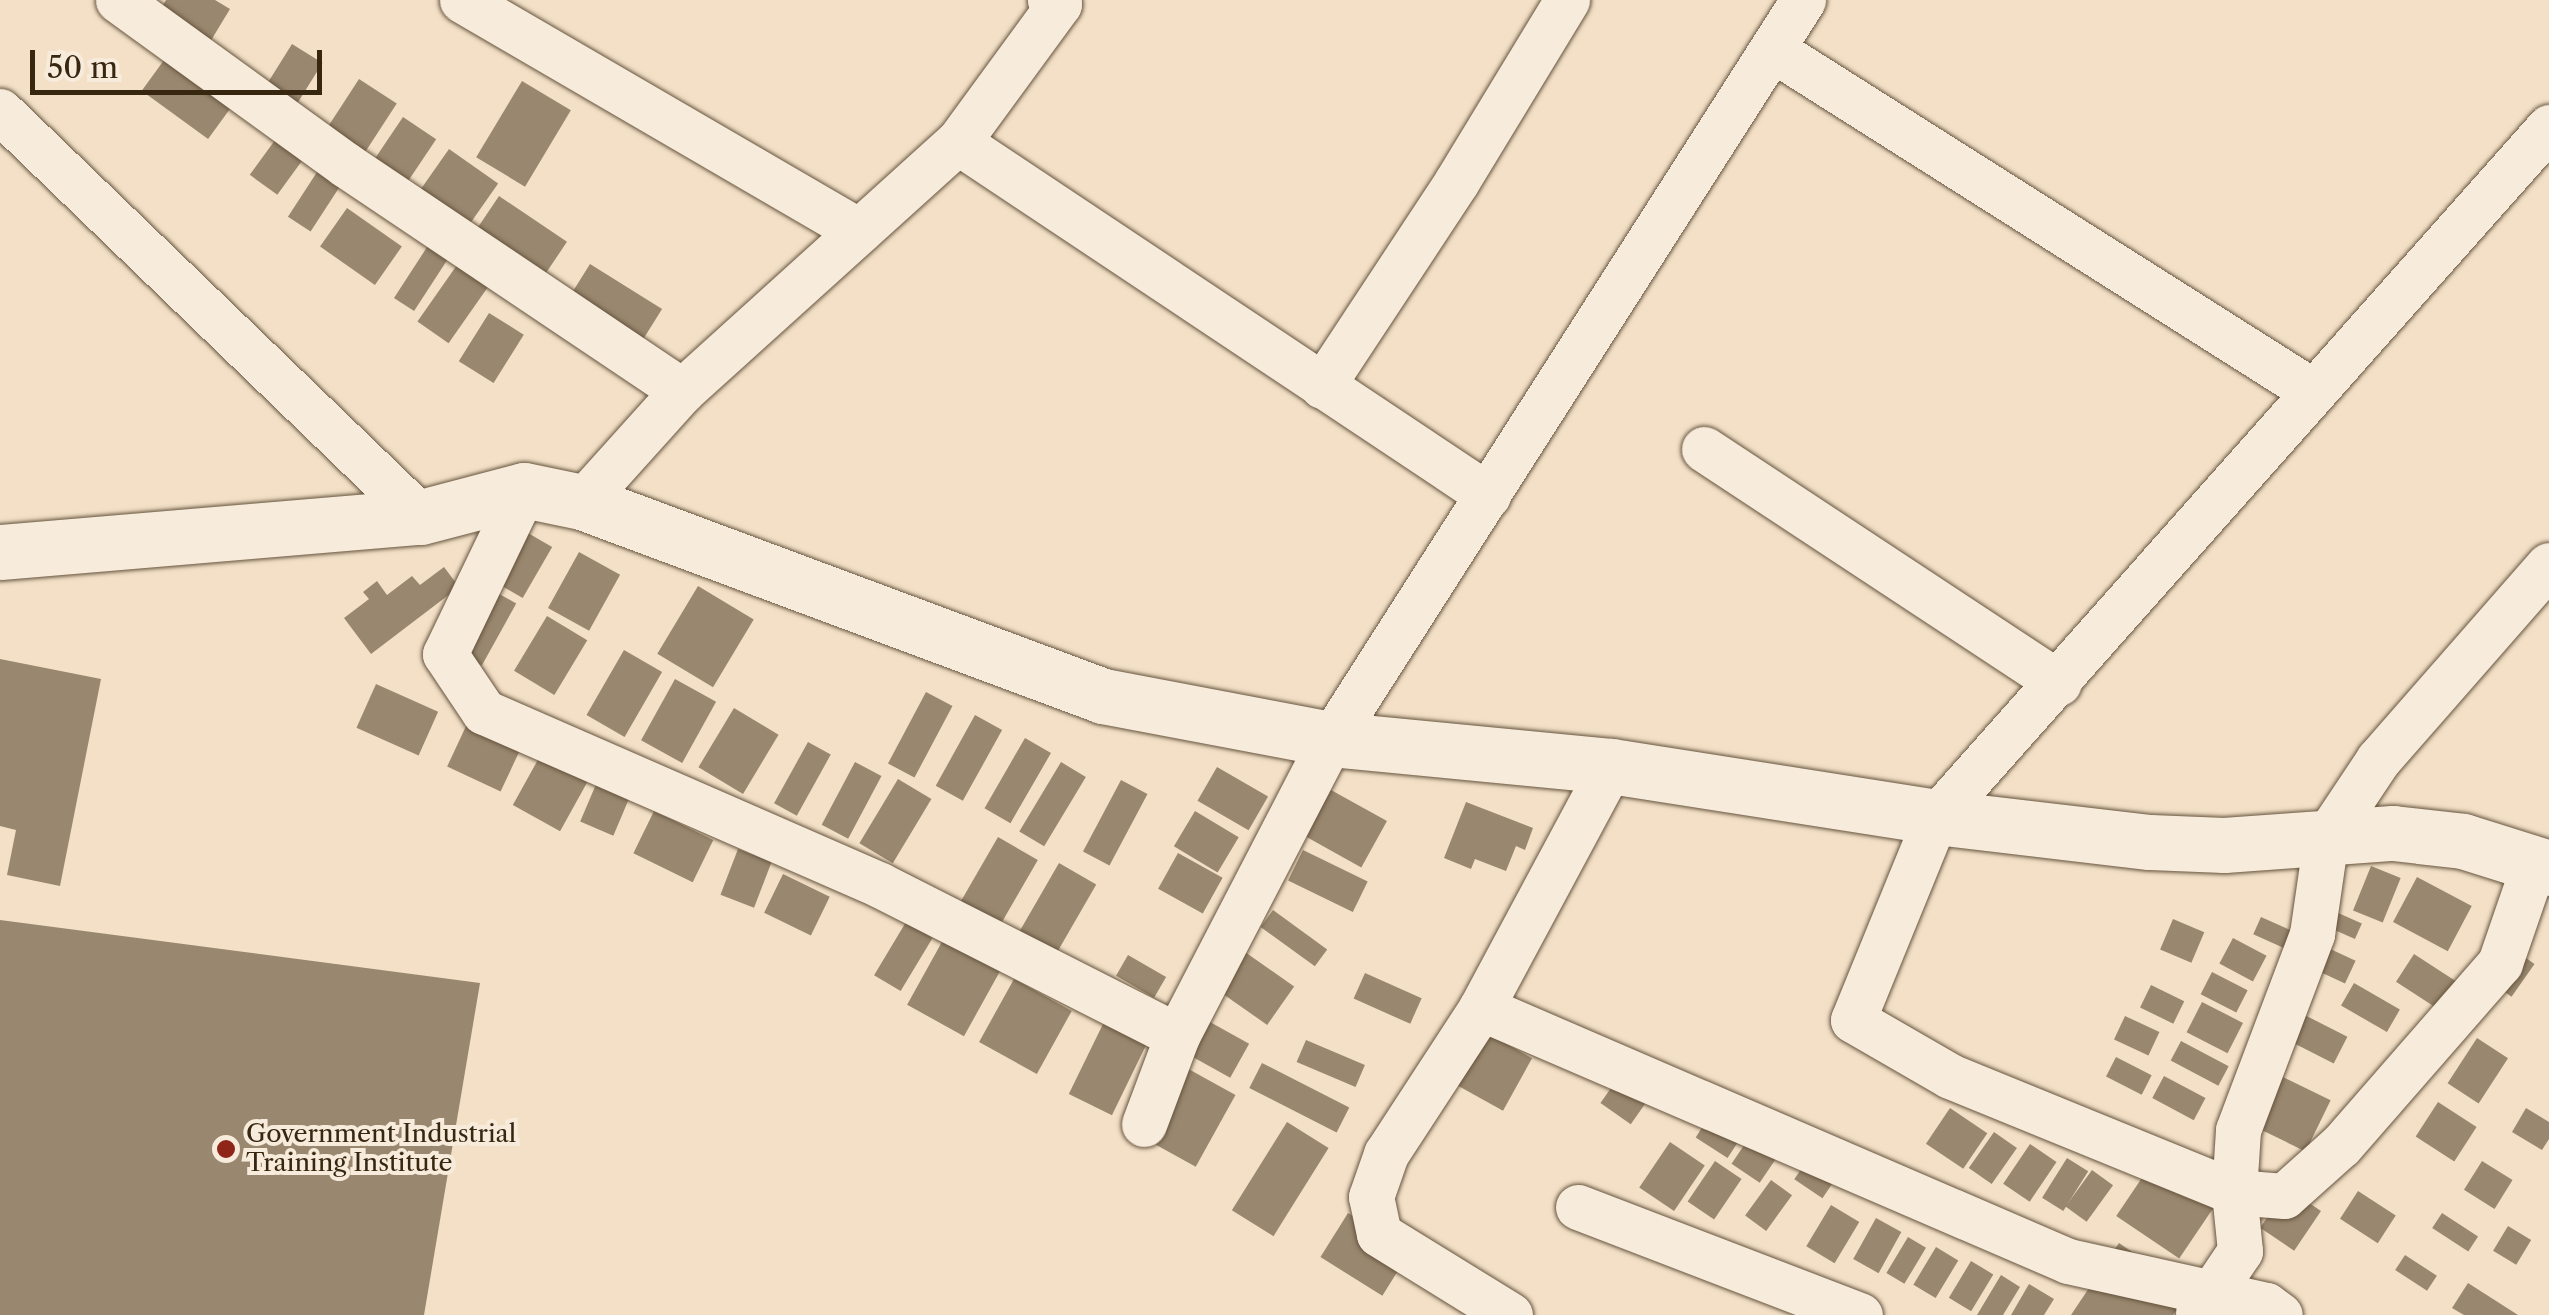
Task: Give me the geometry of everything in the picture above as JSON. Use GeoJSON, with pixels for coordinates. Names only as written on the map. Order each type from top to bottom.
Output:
{"type":"FeatureCollection","features":[{"type":"Feature","properties":{"kind":"street"},"geometry":{"type":"LineString","coordinates":[[118,0],[346,164],[682,391]]}},
{"type":"Feature","properties":{"kind":"street"},"geometry":{"type":"LineString","coordinates":[[462,0],[859,231]]}},
{"type":"Feature","properties":{"kind":"street"},"geometry":{"type":"LineString","coordinates":[[582,502],[682,391],[958,142],[1059,4],[1050,0]]}},
{"type":"Feature","properties":{"kind":"street"},"geometry":{"type":"LineString","coordinates":[[1322,386],[1457,181],[1567,0]]}},
{"type":"Feature","properties":{"kind":"street"},"geometry":{"type":"LineString","coordinates":[[1144,1124],[1177,1036],[1331,738],[1772,49],[1797,2]]}},
{"type":"Feature","properties":{"kind":"street"},"geometry":{"type":"LineString","coordinates":[[1772,49],[2314,392]]}},
{"type":"Feature","properties":{"kind":"street"},"geometry":{"type":"LineString","coordinates":[[0,110],[421,516]]}},
{"type":"Feature","properties":{"kind":"street"},"geometry":{"type":"LineString","coordinates":[[0,552],[421,516],[524,490],[582,502],[1103,696],[1331,738],[1610,766],[1936,817],[2150,842],[2224,845],[2393,833],[2463,841],[2542,866],[2500,963],[2341,1144],[2284,1196],[2234,1192],[1950,1076],[1853,1020],[1936,817],[2549,127]]}},
{"type":"Feature","properties":{"kind":"street"},"geometry":{"type":"LineString","coordinates":[[958,142],[1488,496]]}},
{"type":"Feature","properties":{"kind":"street"},"geometry":{"type":"LineString","coordinates":[[1704,448],[2059,683]]}},
{"type":"Feature","properties":{"kind":"street"},"geometry":{"type":"LineString","coordinates":[[524,490],[445,654],[484,712],[880,885],[1177,1036]]}},
{"type":"Feature","properties":{"kind":"street"},"geometry":{"type":"LineString","coordinates":[[2204,1304],[2240,1252],[2234,1192],[2238,1130],[2312,934],[2326,838],[2378,760],[2549,564]]}},
{"type":"Feature","properties":{"kind":"street"},"geometry":{"type":"LineString","coordinates":[[1510,1315],[1379,1234],[1371,1197],[1386,1154],[1481,1008],[1610,766]]}},
{"type":"Feature","properties":{"kind":"street"},"geometry":{"type":"LineString","coordinates":[[1481,1008],[2068,1260],[2204,1304],[2266,1305],[2280,1315]]}},
{"type":"Feature","properties":{"kind":"street"},"geometry":{"type":"LineString","coordinates":[[1578,1207],[1860,1315]]}},
{"type":"Feature","properties":{"kind":"building"},"geometry":{"type":"Polygon","coordinates":[[[166,0],[215,0],[230,9],[207,47],[156,17],[166,0]]]}},
{"type":"Feature","properties":{"kind":"building"},"geometry":{"type":"Polygon","coordinates":[[[292,44],[323,63],[291,113],[261,94],[292,44]]]}},
{"type":"Feature","properties":{"kind":"building"},"geometry":{"type":"Polygon","coordinates":[[[167,56],[233,104],[208,139],[142,91],[167,56]]]}},
{"type":"Feature","properties":{"kind":"building"},"geometry":{"type":"Polygon","coordinates":[[[359,79],[397,104],[366,151],[328,127],[359,79]]]}},
{"type":"Feature","properties":{"kind":"building"},"geometry":{"type":"Polygon","coordinates":[[[522,81],[571,110],[525,187],[476,157],[522,81]]]}},
{"type":"Feature","properties":{"kind":"building"},"geometry":{"type":"Polygon","coordinates":[[[403,117],[436,139],[408,182],[374,159],[403,117]]]}},
{"type":"Feature","properties":{"kind":"building"},"geometry":{"type":"Polygon","coordinates":[[[278,136],[306,156],[277,195],[250,175],[278,136]]]}},
{"type":"Feature","properties":{"kind":"building"},"geometry":{"type":"Polygon","coordinates":[[[449,149],[498,183],[468,226],[419,192],[449,149]]]}},
{"type":"Feature","properties":{"kind":"building"},"geometry":{"type":"Polygon","coordinates":[[[319,169],[342,184],[311,232],[288,217],[319,169]]]}},
{"type":"Feature","properties":{"kind":"building"},"geometry":{"type":"Polygon","coordinates":[[[499,196],[567,242],[541,280],[473,234],[499,196]]]}},
{"type":"Feature","properties":{"kind":"building"},"geometry":{"type":"Polygon","coordinates":[[[347,208],[402,246],[375,285],[320,247],[347,208]]]}},
{"type":"Feature","properties":{"kind":"building"},"geometry":{"type":"Polygon","coordinates":[[[431,241],[451,254],[414,311],[394,298],[431,241]]]}},
{"type":"Feature","properties":{"kind":"building"},"geometry":{"type":"Polygon","coordinates":[[[590,264],[662,309],[640,344],[568,299],[590,264]]]}},
{"type":"Feature","properties":{"kind":"building"},"geometry":{"type":"Polygon","coordinates":[[[457,265],[488,287],[449,343],[417,322],[457,265]]]}},
{"type":"Feature","properties":{"kind":"building"},"geometry":{"type":"Polygon","coordinates":[[[489,313],[524,335],[494,383],[459,361],[489,313]]]}},
{"type":"Feature","properties":{"kind":"building"},"geometry":{"type":"Polygon","coordinates":[[[521,529],[552,547],[523,598],[492,580],[521,529]]]}},
{"type":"Feature","properties":{"kind":"building"},"geometry":{"type":"Polygon","coordinates":[[[579,552],[620,575],[589,631],[548,608],[579,552]]]}},
{"type":"Feature","properties":{"kind":"building"},"geometry":{"type":"Polygon","coordinates":[[[444,567],[459,587],[371,654],[344,618],[369,599],[363,592],[377,581],[387,595],[412,576],[420,585],[444,567]]]}},
{"type":"Feature","properties":{"kind":"building"},"geometry":{"type":"Polygon","coordinates":[[[483,585],[516,603],[482,666],[449,647],[483,585]]]}},
{"type":"Feature","properties":{"kind":"building"},"geometry":{"type":"Polygon","coordinates":[[[698,586],[754,619],[713,687],[657,654],[698,586]]]}},
{"type":"Feature","properties":{"kind":"building"},"geometry":{"type":"Polygon","coordinates":[[[547,616],[587,640],[554,695],[514,671],[547,616]]]}},
{"type":"Feature","properties":{"kind":"building"},"geometry":{"type":"Polygon","coordinates":[[[624,650],[662,672],[625,737],[586,715],[624,650]]]}},
{"type":"Feature","properties":{"kind":"building"},"geometry":{"type":"Polygon","coordinates":[[[0,659],[101,679],[60,886],[7,875],[16,830],[0,826],[0,659]]]}},
{"type":"Feature","properties":{"kind":"building"},"geometry":{"type":"Polygon","coordinates":[[[675,679],[716,702],[682,763],[641,740],[675,679]]]}},
{"type":"Feature","properties":{"kind":"building"},"geometry":{"type":"Polygon","coordinates":[[[376,684],[438,712],[419,756],[356,728],[376,684]]]}},
{"type":"Feature","properties":{"kind":"building"},"geometry":{"type":"Polygon","coordinates":[[[926,692],[952,706],[914,778],[888,764],[926,692]]]}},
{"type":"Feature","properties":{"kind":"building"},"geometry":{"type":"Polygon","coordinates":[[[734,708],[779,735],[743,794],[698,767],[734,708]]]}},
{"type":"Feature","properties":{"kind":"building"},"geometry":{"type":"Polygon","coordinates":[[[975,715],[1002,730],[963,801],[936,786],[975,715]]]}},
{"type":"Feature","properties":{"kind":"building"},"geometry":{"type":"Polygon","coordinates":[[[467,724],[520,749],[501,792],[447,767],[467,724]]]}},
{"type":"Feature","properties":{"kind":"building"},"geometry":{"type":"Polygon","coordinates":[[[1025,738],[1051,753],[1010,823],[984,808],[1025,738]]]}},
{"type":"Feature","properties":{"kind":"building"},"geometry":{"type":"Polygon","coordinates":[[[808,742],[831,755],[797,816],[774,803],[808,742]]]}},
{"type":"Feature","properties":{"kind":"building"},"geometry":{"type":"Polygon","coordinates":[[[540,756],[587,782],[560,831],[513,805],[540,756]]]}},
{"type":"Feature","properties":{"kind":"building"},"geometry":{"type":"Polygon","coordinates":[[[855,762],[881,776],[848,839],[822,825],[855,762]]]}},
{"type":"Feature","properties":{"kind":"building"},"geometry":{"type":"Polygon","coordinates":[[[1061,762],[1086,777],[1044,846],[1019,831],[1061,762]]]}},
{"type":"Feature","properties":{"kind":"building"},"geometry":{"type":"Polygon","coordinates":[[[1217,767],[1268,796],[1249,830],[1198,801],[1217,767]]]}},
{"type":"Feature","properties":{"kind":"building"},"geometry":{"type":"Polygon","coordinates":[[[898,779],[931,799],[893,863],[859,843],[898,779]]]}},
{"type":"Feature","properties":{"kind":"building"},"geometry":{"type":"Polygon","coordinates":[[[1121,780],[1147,794],[1109,866],[1083,852],[1121,780]]]}},
{"type":"Feature","properties":{"kind":"building"},"geometry":{"type":"Polygon","coordinates":[[[597,782],[630,796],[613,836],[580,822],[597,782]]]}},
{"type":"Feature","properties":{"kind":"building"},"geometry":{"type":"Polygon","coordinates":[[[1331,790],[1387,821],[1361,867],[1305,836],[1331,790]]]}},
{"type":"Feature","properties":{"kind":"building"},"geometry":{"type":"Polygon","coordinates":[[[1466,802],[1533,828],[1525,850],[1516,846],[1506,871],[1475,859],[1471,869],[1444,858],[1466,802]]]}},
{"type":"Feature","properties":{"kind":"building"},"geometry":{"type":"Polygon","coordinates":[[[654,811],[713,840],[693,882],[633,853],[654,811]]]}},
{"type":"Feature","properties":{"kind":"building"},"geometry":{"type":"Polygon","coordinates":[[[1195,811],[1239,837],[1218,872],[1174,846],[1195,811]]]}},
{"type":"Feature","properties":{"kind":"building"},"geometry":{"type":"Polygon","coordinates":[[[998,837],[1038,860],[1000,926],[960,903],[998,837]]]}},
{"type":"Feature","properties":{"kind":"building"},"geometry":{"type":"Polygon","coordinates":[[[738,849],[772,862],[754,908],[720,895],[738,849]]]}},
{"type":"Feature","properties":{"kind":"building"},"geometry":{"type":"Polygon","coordinates":[[[1303,850],[1368,882],[1353,912],[1288,881],[1303,850]]]}},
{"type":"Feature","properties":{"kind":"building"},"geometry":{"type":"Polygon","coordinates":[[[1178,853],[1223,878],[1203,914],[1158,889],[1178,853]]]}},
{"type":"Feature","properties":{"kind":"building"},"geometry":{"type":"Polygon","coordinates":[[[1059,863],[1096,884],[1054,957],[1017,936],[1059,863]]]}},
{"type":"Feature","properties":{"kind":"building"},"geometry":{"type":"Polygon","coordinates":[[[2371,866],[2401,878],[2383,922],[2353,911],[2371,866]]]}},
{"type":"Feature","properties":{"kind":"building"},"geometry":{"type":"Polygon","coordinates":[[[783,874],[830,897],[811,935],[764,913],[783,874]]]}},
{"type":"Feature","properties":{"kind":"building"},"geometry":{"type":"Polygon","coordinates":[[[2417,877],[2472,906],[2448,951],[2393,922],[2417,877]]]}},
{"type":"Feature","properties":{"kind":"building"},"geometry":{"type":"Polygon","coordinates":[[[2318,904],[2362,924],[2355,939],[2311,920],[2318,904]]]}},
{"type":"Feature","properties":{"kind":"building"},"geometry":{"type":"Polygon","coordinates":[[[1273,910],[1327,949],[1315,966],[1261,927],[1273,910]]]}},
{"type":"Feature","properties":{"kind":"building"},"geometry":{"type":"Polygon","coordinates":[[[2261,917],[2292,931],[2284,948],[2253,934],[2261,917]]]}},
{"type":"Feature","properties":{"kind":"building"},"geometry":{"type":"Polygon","coordinates":[[[2173,919],[2204,932],[2191,963],[2160,949],[2173,919]]]}},
{"type":"Feature","properties":{"kind":"building","name":"Government Industrial Training Institute"},"geometry":{"type":"Polygon","coordinates":[[[0,920],[480,983],[424,1315],[0,1315],[0,920]]]}},
{"type":"Feature","properties":{"kind":"building"},"geometry":{"type":"Polygon","coordinates":[[[906,922],[933,938],[901,991],[874,975],[906,922]]]}},
{"type":"Feature","properties":{"kind":"building"},"geometry":{"type":"Polygon","coordinates":[[[2496,937],[2535,964],[2512,997],[2473,970],[2496,937]]]}},
{"type":"Feature","properties":{"kind":"building"},"geometry":{"type":"Polygon","coordinates":[[[2233,938],[2267,956],[2253,981],[2219,964],[2233,938]]]}},
{"type":"Feature","properties":{"kind":"building"},"geometry":{"type":"Polygon","coordinates":[[[943,940],[1000,972],[964,1036],[907,1005],[943,940]]]}},
{"type":"Feature","properties":{"kind":"building"},"geometry":{"type":"Polygon","coordinates":[[[2313,941],[2356,961],[2345,984],[2302,964],[2313,941]]]}},
{"type":"Feature","properties":{"kind":"building"},"geometry":{"type":"Polygon","coordinates":[[[1245,952],[1294,986],[1267,1025],[1218,991],[1245,952]]]}},
{"type":"Feature","properties":{"kind":"building"},"geometry":{"type":"Polygon","coordinates":[[[2414,954],[2461,984],[2443,1012],[2396,982],[2414,954]]]}},
{"type":"Feature","properties":{"kind":"building"},"geometry":{"type":"Polygon","coordinates":[[[1128,955],[1166,977],[1154,998],[1116,976],[1128,955]]]}},
{"type":"Feature","properties":{"kind":"building"},"geometry":{"type":"Polygon","coordinates":[[[2212,972],[2248,990],[2236,1012],[2201,994],[2212,972]]]}},
{"type":"Feature","properties":{"kind":"building"},"geometry":{"type":"Polygon","coordinates":[[[1365,973],[1422,998],[1410,1024],[1354,999],[1365,973]]]}},
{"type":"Feature","properties":{"kind":"building"},"geometry":{"type":"Polygon","coordinates":[[[1014,979],[1072,1011],[1037,1074],[979,1042],[1014,979]]]}},
{"type":"Feature","properties":{"kind":"building"},"geometry":{"type":"Polygon","coordinates":[[[2354,983],[2400,1010],[2387,1032],[2341,1006],[2354,983]]]}},
{"type":"Feature","properties":{"kind":"building"},"geometry":{"type":"Polygon","coordinates":[[[2151,985],[2184,1001],[2173,1024],[2140,1007],[2151,985]]]}},
{"type":"Feature","properties":{"kind":"building"},"geometry":{"type":"Polygon","coordinates":[[[2202,1002],[2243,1023],[2228,1053],[2187,1032],[2202,1002]]]}},
{"type":"Feature","properties":{"kind":"building"},"geometry":{"type":"Polygon","coordinates":[[[2285,1005],[2347,1037],[2334,1064],[2271,1032],[2285,1005]]]}},
{"type":"Feature","properties":{"kind":"building"},"geometry":{"type":"Polygon","coordinates":[[[1456,1016],[1532,1058],[1503,1111],[1427,1068],[1456,1016]]]}},
{"type":"Feature","properties":{"kind":"building"},"geometry":{"type":"Polygon","coordinates":[[[2125,1016],[2159,1032],[2148,1056],[2114,1040],[2125,1016]]]}},
{"type":"Feature","properties":{"kind":"building"},"geometry":{"type":"Polygon","coordinates":[[[1201,1017],[1249,1044],[1230,1078],[1182,1051],[1201,1017]]]}},
{"type":"Feature","properties":{"kind":"building"},"geometry":{"type":"Polygon","coordinates":[[[1103,1024],[1146,1045],[1112,1115],[1069,1094],[1103,1024]]]}},
{"type":"Feature","properties":{"kind":"building"},"geometry":{"type":"Polygon","coordinates":[[[2477,1038],[2508,1058],[2479,1103],[2448,1083],[2477,1038]]]}},
{"type":"Feature","properties":{"kind":"building"},"geometry":{"type":"Polygon","coordinates":[[[1306,1040],[1365,1065],[1356,1087],[1297,1062],[1306,1040]]]}},
{"type":"Feature","properties":{"kind":"building"},"geometry":{"type":"Polygon","coordinates":[[[2181,1041],[2229,1066],[2218,1086],[2171,1060],[2181,1041]]]}},
{"type":"Feature","properties":{"kind":"building"},"geometry":{"type":"Polygon","coordinates":[[[2116,1057],[2152,1075],[2142,1095],[2106,1077],[2116,1057]]]}},
{"type":"Feature","properties":{"kind":"building"},"geometry":{"type":"Polygon","coordinates":[[[1632,1058],[1662,1079],[1631,1124],[1600,1103],[1632,1058]]]}},
{"type":"Feature","properties":{"kind":"building"},"geometry":{"type":"Polygon","coordinates":[[[1262,1063],[1349,1107],[1337,1132],[1249,1088],[1262,1063]]]}},
{"type":"Feature","properties":{"kind":"building"},"geometry":{"type":"Polygon","coordinates":[[[1183,1066],[1235,1095],[1196,1167],[1143,1138],[1183,1066]]]}},
{"type":"Feature","properties":{"kind":"building"},"geometry":{"type":"Polygon","coordinates":[[[2164,1076],[2205,1098],[2194,1120],[2152,1098],[2164,1076]]]}},
{"type":"Feature","properties":{"kind":"building"},"geometry":{"type":"Polygon","coordinates":[[[2283,1077],[2331,1100],[2306,1151],[2258,1128],[2283,1077]]]}},
{"type":"Feature","properties":{"kind":"building"},"geometry":{"type":"Polygon","coordinates":[[[2438,1102],[2477,1127],[2454,1161],[2416,1136],[2438,1102]]]}},
{"type":"Feature","properties":{"kind":"building"},"geometry":{"type":"Polygon","coordinates":[[[1718,1103],[1750,1124],[1728,1158],[1696,1137],[1718,1103]]]}},
{"type":"Feature","properties":{"kind":"building"},"geometry":{"type":"Polygon","coordinates":[[[1950,1108],[1987,1133],[1963,1169],[1926,1144],[1950,1108]]]}},
{"type":"Feature","properties":{"kind":"building"},"geometry":{"type":"Polygon","coordinates":[[[2526,1108],[2549,1122],[2549,1139],[2542,1150],[2512,1132],[2526,1108]]]}},
{"type":"Feature","properties":{"kind":"building"},"geometry":{"type":"Polygon","coordinates":[[[1287,1122],[1329,1148],[1273,1236],[1232,1210],[1287,1122]]]}},
{"type":"Feature","properties":{"kind":"building"},"geometry":{"type":"Polygon","coordinates":[[[1755,1129],[1783,1148],[1760,1183],[1732,1164],[1755,1129]]]}},
{"type":"Feature","properties":{"kind":"building"},"geometry":{"type":"Polygon","coordinates":[[[1994,1132],[2017,1148],[1992,1184],[1969,1168],[1994,1132]]]}},
{"type":"Feature","properties":{"kind":"building"},"geometry":{"type":"Polygon","coordinates":[[[1820,1141],[1848,1160],[1822,1198],[1794,1179],[1820,1141]]]}},
{"type":"Feature","properties":{"kind":"building"},"geometry":{"type":"Polygon","coordinates":[[[1670,1142],[1705,1165],[1674,1211],[1639,1188],[1670,1142]]]}},
{"type":"Feature","properties":{"kind":"building"},"geometry":{"type":"Polygon","coordinates":[[[2030,1144],[2057,1162],[2030,1202],[2003,1184],[2030,1144]]]}},
{"type":"Feature","properties":{"kind":"building"},"geometry":{"type":"Polygon","coordinates":[[[2067,1158],[2088,1171],[2063,1211],[2042,1198],[2067,1158]]]}},
{"type":"Feature","properties":{"kind":"building"},"geometry":{"type":"Polygon","coordinates":[[[1715,1161],[1742,1179],[1714,1220],[1688,1202],[1715,1161]]]}},
{"type":"Feature","properties":{"kind":"building"},"geometry":{"type":"Polygon","coordinates":[[[2482,1161],[2513,1180],[2495,1209],[2464,1190],[2482,1161]]]}},
{"type":"Feature","properties":{"kind":"building"},"geometry":{"type":"Polygon","coordinates":[[[2152,1163],[2215,1205],[2179,1259],[2116,1216],[2152,1163]]]}},
{"type":"Feature","properties":{"kind":"building"},"geometry":{"type":"Polygon","coordinates":[[[2092,1170],[2113,1185],[2087,1222],[2066,1206],[2092,1170]]]}},
{"type":"Feature","properties":{"kind":"building"},"geometry":{"type":"Polygon","coordinates":[[[1771,1180],[1792,1195],[1766,1231],[1745,1216],[1771,1180]]]}},
{"type":"Feature","properties":{"kind":"building"},"geometry":{"type":"Polygon","coordinates":[[[2287,1188],[2321,1211],[2294,1251],[2260,1228],[2287,1188]]]}},
{"type":"Feature","properties":{"kind":"building"},"geometry":{"type":"Polygon","coordinates":[[[2358,1191],[2396,1216],[2378,1243],[2340,1219],[2358,1191]]]}},
{"type":"Feature","properties":{"kind":"building"},"geometry":{"type":"Polygon","coordinates":[[[1831,1205],[1859,1222],[1835,1263],[1806,1246],[1831,1205]]]}},
{"type":"Feature","properties":{"kind":"building"},"geometry":{"type":"Polygon","coordinates":[[[1348,1213],[1410,1252],[1382,1296],[1320,1257],[1348,1213]]]}},
{"type":"Feature","properties":{"kind":"building"},"geometry":{"type":"Polygon","coordinates":[[[2442,1213],[2478,1236],[2468,1252],[2432,1228],[2442,1213]]]}},
{"type":"Feature","properties":{"kind":"building"},"geometry":{"type":"Polygon","coordinates":[[[1876,1218],[1901,1232],[1879,1273],[1853,1259],[1876,1218]]]}},
{"type":"Feature","properties":{"kind":"building"},"geometry":{"type":"Polygon","coordinates":[[[2508,1226],[2531,1240],[2516,1265],[2493,1251],[2508,1226]]]}},
{"type":"Feature","properties":{"kind":"building"},"geometry":{"type":"Polygon","coordinates":[[[1908,1237],[1926,1248],[1904,1284],[1886,1273],[1908,1237]]]}},
{"type":"Feature","properties":{"kind":"building"},"geometry":{"type":"Polygon","coordinates":[[[2119,1243],[2189,1291],[2173,1315],[2071,1315],[2119,1243]]]}},
{"type":"Feature","properties":{"kind":"building"},"geometry":{"type":"Polygon","coordinates":[[[1936,1247],[1958,1260],[1936,1298],[1913,1285],[1936,1247]]]}},
{"type":"Feature","properties":{"kind":"building"},"geometry":{"type":"Polygon","coordinates":[[[2405,1255],[2437,1276],[2427,1291],[2395,1270],[2405,1255]]]}},
{"type":"Feature","properties":{"kind":"building"},"geometry":{"type":"Polygon","coordinates":[[[1971,1261],[1993,1274],[1971,1311],[1949,1298],[1971,1261]]]}},
{"type":"Feature","properties":{"kind":"building"},"geometry":{"type":"Polygon","coordinates":[[[2001,1275],[2020,1287],[2003,1315],[1977,1315],[2001,1275]]]}},
{"type":"Feature","properties":{"kind":"building"},"geometry":{"type":"Polygon","coordinates":[[[2468,1283],[2518,1315],[2464,1315],[2452,1308],[2468,1283]]]}},
{"type":"Feature","properties":{"kind":"building"},"geometry":{"type":"Polygon","coordinates":[[[2029,1284],[2054,1299],[2044,1315],[2011,1315],[2029,1284]]]}},
{"type":"Feature","properties":{"kind":"place","name":"Government Industrial Training Institute"},"geometry":{"type":"Point","coordinates":[226,1149]}}]}
